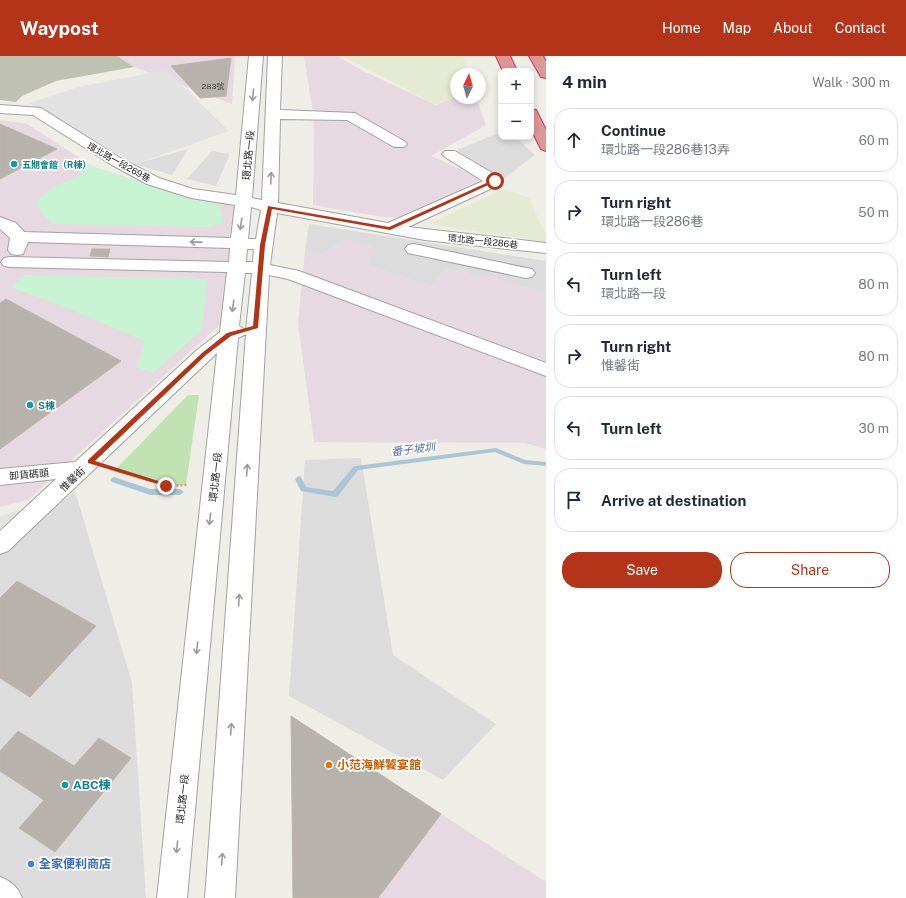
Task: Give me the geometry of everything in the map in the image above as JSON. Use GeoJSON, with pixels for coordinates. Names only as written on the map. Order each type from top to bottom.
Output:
{"type":"FeatureCollection","features":[{"type":"Feature","properties":{"kind":"highway"},"geometry":{"type":"LineString","coordinates":[[503,56],[509,68]]}},
{"type":"Feature","properties":{"kind":"highway"},"geometry":{"type":"LineString","coordinates":[[536,56],[546,74]]}},
{"type":"Feature","properties":{"kind":"highway"},"geometry":{"type":"LineString","coordinates":[[534,120],[546,146]]}},
{"type":"Feature","properties":{"kind":"street","name":"環北路一段"},"geometry":{"type":"LineString","coordinates":[[172,898],[229,334],[238,268],[238,244],[244,201],[256,56]]}},
{"type":"Feature","properties":{"kind":"street"},"geometry":{"type":"LineString","coordinates":[[220,898],[256,327],[263,245],[270,207],[275,56]]}},
{"type":"Feature","properties":{"kind":"street","name":"環北路一段269巷"},"geometry":{"type":"LineString","coordinates":[[0,109],[36,111],[85,143],[153,181],[191,193],[244,201]]}},
{"type":"Feature","properties":{"kind":"street"},"geometry":{"type":"LineString","coordinates":[[273,114],[350,116],[399,144]]}},
{"type":"Feature","properties":{"kind":"street"},"geometry":{"type":"LineString","coordinates":[[390,229],[495,181],[450,154]]}},
{"type":"Feature","properties":{"kind":"street","name":"環北路一段286巷"},"geometry":{"type":"LineString","coordinates":[[244,201],[390,229],[417,241],[526,273]]}},
{"type":"Feature","properties":{"kind":"street"},"geometry":{"type":"LineString","coordinates":[[0,215],[11,218],[20,225],[19,245],[3,268]]}},
{"type":"Feature","properties":{"kind":"street"},"geometry":{"type":"LineString","coordinates":[[0,222],[10,227],[19,237],[55,246],[115,248],[135,242],[263,245]]}},
{"type":"Feature","properties":{"kind":"street","name":"環北路一段286巷"},"geometry":{"type":"LineString","coordinates":[[417,241],[546,248]]}},
{"type":"Feature","properties":{"kind":"street"},"geometry":{"type":"LineString","coordinates":[[406,265],[417,241]]}},
{"type":"Feature","properties":{"kind":"street"},"geometry":{"type":"LineString","coordinates":[[3,268],[112,272],[133,266],[262,268],[293,275],[546,370]]}},
{"type":"Feature","properties":{"kind":"street","name":"惟馨街"},"geometry":{"type":"LineString","coordinates":[[0,546],[204,354],[229,334],[256,327]]}},
{"type":"Feature","properties":{"kind":"street","name":"卸貨碼頭"},"geometry":{"type":"LineString","coordinates":[[0,477],[86,465]]}},
{"type":"Feature","properties":{"kind":"street"},"geometry":{"type":"LineString","coordinates":[[0,892],[7,898]]}},
{"type":"Feature","properties":{"kind":"path"},"geometry":{"type":"LineString","coordinates":[[86,465],[166,486],[186,485]]}},
{"type":"Feature","properties":{"kind":"shaded area"},"geometry":{"type":"Polygon","coordinates":[[[0,56],[117,56],[134,67],[56,81],[22,96],[16,102],[0,100],[0,56]]]}},
{"type":"Feature","properties":{"kind":"shaded area"},"geometry":{"type":"Polygon","coordinates":[[[117,56],[235,56],[232,104],[134,67],[117,56]]]}},
{"type":"Feature","properties":{"kind":"shaded area"},"geometry":{"type":"Polygon","coordinates":[[[304,56],[337,56],[365,72],[436,105],[450,99],[450,104],[478,104],[486,125],[431,156],[482,179],[403,218],[382,217],[313,205],[314,119],[304,56]]]}},
{"type":"Feature","properties":{"kind":"shaded area"},"geometry":{"type":"Polygon","coordinates":[[[343,56],[463,56],[466,68],[450,68],[450,99],[436,105],[343,56]]]}},
{"type":"Feature","properties":{"kind":"shaded area"},"geometry":{"type":"Polygon","coordinates":[[[166,70],[229,131],[135,164],[29,103],[79,87],[166,70]]]}},
{"type":"Feature","properties":{"kind":"shaded area"},"geometry":{"type":"Polygon","coordinates":[[[0,120],[27,124],[94,167],[187,196],[242,204],[225,320],[28,500],[0,507],[0,120]]]}},
{"type":"Feature","properties":{"kind":"shaded area"},"geometry":{"type":"Polygon","coordinates":[[[498,133],[498,140],[518,140],[535,155],[501,181],[457,150],[498,133]]]}},
{"type":"Feature","properties":{"kind":"shaded area"},"geometry":{"type":"Polygon","coordinates":[[[188,149],[172,175],[135,164],[188,149]]]}},
{"type":"Feature","properties":{"kind":"shaded area"},"geometry":{"type":"Polygon","coordinates":[[[212,151],[230,154],[216,186],[187,179],[212,151]]]}},
{"type":"Feature","properties":{"kind":"shaded area"},"geometry":{"type":"Polygon","coordinates":[[[503,189],[529,198],[546,235],[546,242],[430,224],[503,189]]]}},
{"type":"Feature","properties":{"kind":"shaded area"},"geometry":{"type":"Polygon","coordinates":[[[309,224],[546,261],[546,292],[446,268],[432,287],[369,266],[346,239],[322,255],[305,251],[309,224]]]}},
{"type":"Feature","properties":{"kind":"shaded area"},"geometry":{"type":"Polygon","coordinates":[[[346,239],[373,246],[369,266],[432,287],[446,268],[546,292],[546,449],[525,443],[314,442],[298,323],[305,251],[322,255],[346,239]]]}},
{"type":"Feature","properties":{"kind":"shaded area"},"geometry":{"type":"Polygon","coordinates":[[[361,458],[393,655],[496,724],[443,780],[289,696],[305,460],[361,458]]]}},
{"type":"Feature","properties":{"kind":"shaded area"},"geometry":{"type":"Polygon","coordinates":[[[75,491],[132,683],[146,898],[0,898],[0,555],[75,491]]]}},
{"type":"Feature","properties":{"kind":"shaded area"},"geometry":{"type":"Polygon","coordinates":[[[23,509],[0,530],[0,516],[23,509]]]}},
{"type":"Feature","properties":{"kind":"shaded area"},"geometry":{"type":"Polygon","coordinates":[[[441,814],[546,882],[546,898],[378,898],[441,814]]]}},
{"type":"Feature","properties":{"kind":"green space"},"geometry":{"type":"Polygon","coordinates":[[[86,162],[94,167],[187,196],[218,201],[224,223],[209,227],[52,224],[40,211],[36,202],[53,187],[80,176],[82,166],[86,162]]]}},
{"type":"Feature","properties":{"kind":"green space"},"geometry":{"type":"Polygon","coordinates":[[[25,275],[207,279],[202,330],[153,373],[137,367],[144,341],[72,310],[11,287],[25,275]]]}},
{"type":"Feature","properties":{"kind":"green space"},"geometry":{"type":"Polygon","coordinates":[[[188,395],[199,395],[186,485],[166,486],[115,470],[188,395]]]}},
{"type":"Feature","properties":{"kind":"building"},"geometry":{"type":"Polygon","coordinates":[[[231,58],[226,96],[200,98],[171,66],[231,58]]]}},
{"type":"Feature","properties":{"kind":"building","name":"五期會館（R棟）"},"geometry":{"type":"Polygon","coordinates":[[[0,124],[57,149],[0,179],[0,124]]]}},
{"type":"Feature","properties":{"kind":"building"},"geometry":{"type":"Polygon","coordinates":[[[92,249],[110,249],[108,257],[90,256],[92,249]]]}},
{"type":"Feature","properties":{"kind":"building","name":"S棟"},"geometry":{"type":"Polygon","coordinates":[[[6,299],[121,361],[0,449],[0,303],[6,299]]]}},
{"type":"Feature","properties":{"kind":"building"},"geometry":{"type":"Polygon","coordinates":[[[17,581],[96,626],[30,697],[0,678],[0,598],[17,581]]]}},
{"type":"Feature","properties":{"kind":"building","name":"小范海鮮饕宴館"},"geometry":{"type":"Polygon","coordinates":[[[291,716],[441,814],[378,898],[293,898],[291,716]]]}},
{"type":"Feature","properties":{"kind":"building","name":"ABC棟"},"geometry":{"type":"Polygon","coordinates":[[[18,731],[74,766],[99,738],[131,758],[55,852],[19,828],[44,800],[0,771],[0,751],[18,731]]]}},
{"type":"Feature","properties":{"kind":"waterway","name":"番子坡圳"},"geometry":{"type":"LineString","coordinates":[[299,479],[304,489],[335,494],[356,468],[496,450],[524,462],[546,464]]}},
{"type":"Feature","properties":{"kind":"waterway"},"geometry":{"type":"LineString","coordinates":[[114,480],[150,492],[180,492]]}},
{"type":"Feature","properties":{"kind":"place","name":"五期會館（R棟）"},"geometry":{"type":"Point","coordinates":[14,164]}},
{"type":"Feature","properties":{"kind":"place","name":"S棟"},"geometry":{"type":"Point","coordinates":[30,405]}},
{"type":"Feature","properties":{"kind":"place","name":"小范海鮮饕宴館"},"geometry":{"type":"Point","coordinates":[329,765]}},
{"type":"Feature","properties":{"kind":"place","name":"ABC棟"},"geometry":{"type":"Point","coordinates":[65,785]}},
{"type":"Feature","properties":{"kind":"place","name":"全家便利商店"},"geometry":{"type":"Point","coordinates":[31,864]}},
{"type":"Feature","properties":{"kind":"route"},"geometry":{"type":"LineString","coordinates":[[166,486],[90,462],[204,354],[229,334],[256,327],[263,245],[270,207],[390,229],[495,181]]}}]}
